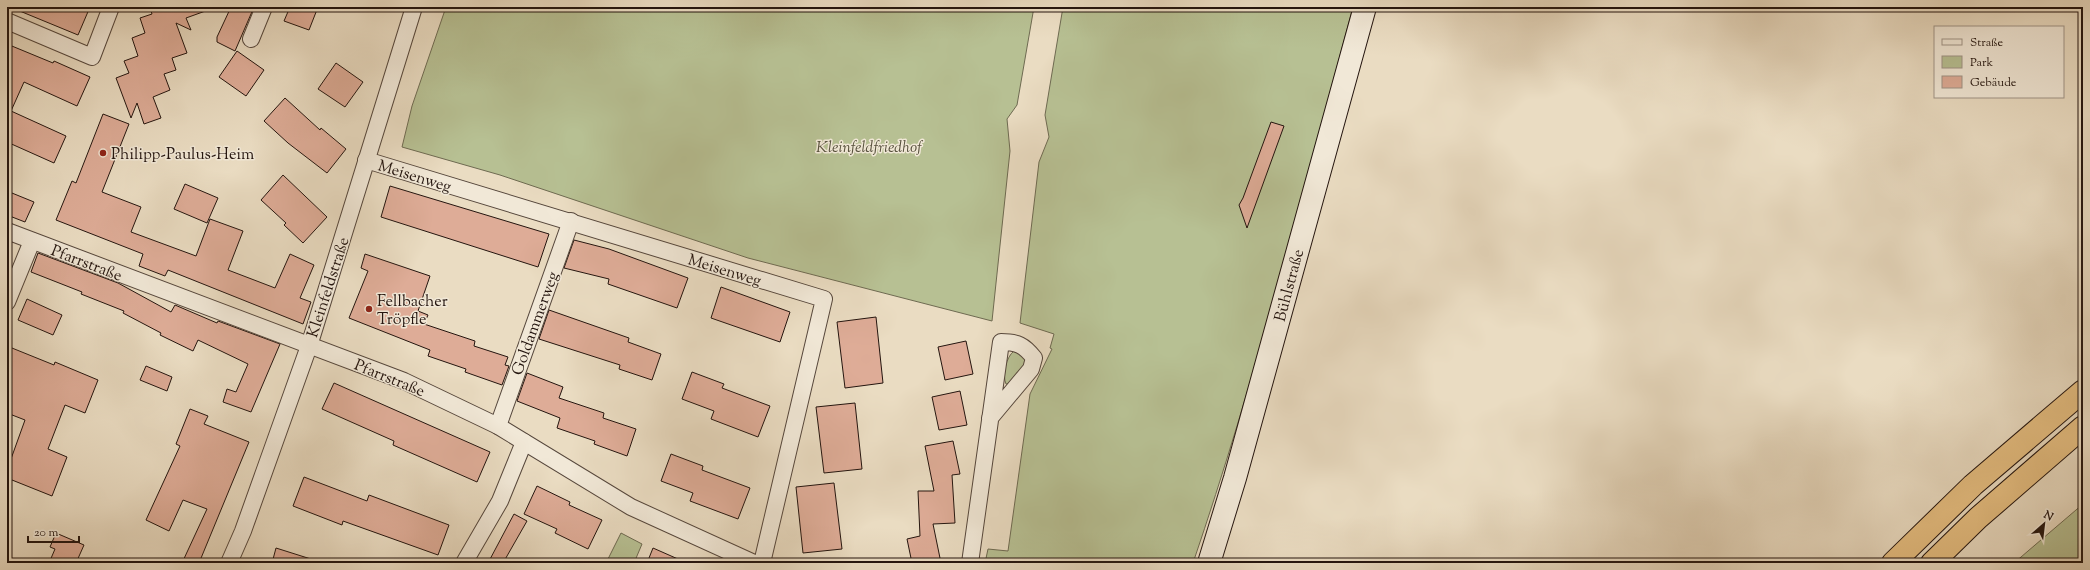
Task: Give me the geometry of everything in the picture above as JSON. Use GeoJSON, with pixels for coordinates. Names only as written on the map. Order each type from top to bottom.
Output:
{"type":"FeatureCollection","features":[{"type":"Feature","properties":{"kind":"highway"},"geometry":{"type":"LineString","coordinates":[[1893,563],[1994,466],[2083,391]]}},
{"type":"Feature","properties":{"kind":"highway"},"geometry":{"type":"LineString","coordinates":[[1932,563],[1978,518],[2083,427]]}},
{"type":"Feature","properties":{"kind":"main road","name":"Bühlstraße"},"geometry":{"type":"LineString","coordinates":[[1209,563],[1235,478],[1365,7]]}},
{"type":"Feature","properties":{"kind":"street"},"geometry":{"type":"LineString","coordinates":[[7,21],[92,57],[111,7]]}},
{"type":"Feature","properties":{"kind":"street"},"geometry":{"type":"LineString","coordinates":[[251,39],[264,7]]}},
{"type":"Feature","properties":{"kind":"street","name":"Kleinfeldstraße"},"geometry":{"type":"LineString","coordinates":[[229,563],[256,494],[309,346],[414,7]]}},
{"type":"Feature","properties":{"kind":"street","name":"Meisenweg"},"geometry":{"type":"LineString","coordinates":[[366,160],[824,299],[762,563]]}},
{"type":"Feature","properties":{"kind":"street","name":"Goldammerweg"},"geometry":{"type":"LineString","coordinates":[[498,426],[571,221]]}},
{"type":"Feature","properties":{"kind":"street","name":"Pfarrstraße"},"geometry":{"type":"LineString","coordinates":[[7,231],[404,381],[498,426],[631,507],[754,563]]}},
{"type":"Feature","properties":{"kind":"street"},"geometry":{"type":"LineString","coordinates":[[7,302],[32,241]]}},
{"type":"Feature","properties":{"kind":"street"},"geometry":{"type":"LineString","coordinates":[[970,563],[1001,336],[1016,342],[1027,349],[1034,358],[1030,369],[990,418]]}},
{"type":"Feature","properties":{"kind":"street"},"geometry":{"type":"LineString","coordinates":[[464,563],[500,501],[524,442]]}},
{"type":"Feature","properties":{"kind":"green space","name":"Kleinfeldfriedhof"},"geometry":{"type":"Polygon","coordinates":[[[446,7],[1034,7],[1017,105],[1007,119],[1010,151],[992,321],[748,258],[500,175],[402,147],[412,106],[446,7]]]}},
{"type":"Feature","properties":{"kind":"green space"},"geometry":{"type":"Polygon","coordinates":[[[1063,7],[1353,7],[1258,356],[1216,494],[1193,563],[985,563],[988,549],[1008,551],[1030,394],[1052,349],[1050,348],[1054,334],[1020,323],[1039,162],[1049,137],[1045,115],[1063,7]]]}},
{"type":"Feature","properties":{"kind":"green space"},"geometry":{"type":"Polygon","coordinates":[[[1014,351],[1020,351],[1025,360],[1025,365],[1008,384],[1006,384],[1004,376],[1006,366],[1009,357],[1014,351]]]}},
{"type":"Feature","properties":{"kind":"green space"},"geometry":{"type":"Polygon","coordinates":[[[2083,504],[2083,563],[2014,563],[2083,504]]]}},
{"type":"Feature","properties":{"kind":"green space"},"geometry":{"type":"Polygon","coordinates":[[[621,533],[642,544],[634,563],[606,563],[621,533]]]}},
{"type":"Feature","properties":{"kind":"building"},"geometry":{"type":"Polygon","coordinates":[[[10,7],[90,7],[78,35],[10,7]]]}},
{"type":"Feature","properties":{"kind":"building"},"geometry":{"type":"Polygon","coordinates":[[[142,7],[211,7],[211,9],[186,18],[191,30],[176,23],[187,53],[172,58],[176,70],[164,74],[170,90],[153,97],[161,118],[144,124],[137,103],[131,118],[116,78],[129,73],[124,61],[138,56],[132,38],[145,33],[140,18],[152,14],[151,11],[142,7]]]}},
{"type":"Feature","properties":{"kind":"building"},"geometry":{"type":"Polygon","coordinates":[[[231,7],[254,7],[235,51],[217,42],[217,37],[231,7]]]}},
{"type":"Feature","properties":{"kind":"building"},"geometry":{"type":"Polygon","coordinates":[[[290,7],[318,7],[309,30],[284,21],[290,7]]]}},
{"type":"Feature","properties":{"kind":"building"},"geometry":{"type":"Polygon","coordinates":[[[7,44],[53,63],[54,61],[90,77],[77,106],[24,82],[11,111],[66,136],[54,163],[7,142],[7,44]]]}},
{"type":"Feature","properties":{"kind":"building"},"geometry":{"type":"Polygon","coordinates":[[[237,51],[264,70],[246,96],[219,77],[237,51]]]}},
{"type":"Feature","properties":{"kind":"building"},"geometry":{"type":"Polygon","coordinates":[[[336,63],[363,82],[345,107],[318,89],[336,63]]]}},
{"type":"Feature","properties":{"kind":"building"},"geometry":{"type":"Polygon","coordinates":[[[285,98],[320,130],[321,128],[346,149],[327,173],[288,143],[264,121],[285,98]]]}},
{"type":"Feature","properties":{"kind":"building"},"geometry":{"type":"Polygon","coordinates":[[[103,114],[129,124],[102,192],[141,207],[131,232],[196,256],[210,219],[243,231],[228,270],[275,288],[290,254],[314,265],[300,298],[311,302],[303,324],[168,270],[165,276],[139,266],[143,254],[56,220],[72,181],[76,183],[103,114]]]}},
{"type":"Feature","properties":{"kind":"building"},"geometry":{"type":"Polygon","coordinates":[[[1271,122],[1284,126],[1247,228],[1239,205],[1243,198],[1271,122]]]}},
{"type":"Feature","properties":{"kind":"building"},"geometry":{"type":"Polygon","coordinates":[[[283,175],[327,217],[303,243],[284,225],[286,223],[261,200],[283,175]]]}},
{"type":"Feature","properties":{"kind":"building"},"geometry":{"type":"Polygon","coordinates":[[[185,184],[218,198],[207,223],[174,209],[185,184]]]}},
{"type":"Feature","properties":{"kind":"building"},"geometry":{"type":"Polygon","coordinates":[[[390,186],[549,234],[538,267],[381,217],[390,186]]]}},
{"type":"Feature","properties":{"kind":"building"},"geometry":{"type":"Polygon","coordinates":[[[7,191],[34,202],[25,222],[7,215],[7,191]]]}},
{"type":"Feature","properties":{"kind":"building"},"geometry":{"type":"Polygon","coordinates":[[[574,240],[609,249],[688,278],[677,308],[608,284],[609,279],[564,268],[574,240]]]}},
{"type":"Feature","properties":{"kind":"building"},"geometry":{"type":"Polygon","coordinates":[[[38,253],[118,283],[171,312],[175,305],[217,323],[218,321],[280,344],[251,412],[223,402],[227,389],[236,392],[248,364],[198,340],[193,351],[160,335],[161,333],[123,313],[124,311],[81,294],[82,292],[31,272],[38,253]]]}},
{"type":"Feature","properties":{"kind":"building"},"geometry":{"type":"Polygon","coordinates":[[[365,254],[430,276],[418,311],[428,315],[424,324],[475,341],[474,346],[508,357],[505,365],[509,366],[502,385],[465,372],[466,369],[428,356],[430,350],[349,318],[368,271],[361,268],[365,254]]]}},
{"type":"Feature","properties":{"kind":"building"},"geometry":{"type":"Polygon","coordinates":[[[721,287],[790,312],[780,342],[711,318],[721,287]]]}},
{"type":"Feature","properties":{"kind":"building"},"geometry":{"type":"Polygon","coordinates":[[[27,299],[62,315],[53,335],[18,320],[27,299]]]}},
{"type":"Feature","properties":{"kind":"building"},"geometry":{"type":"Polygon","coordinates":[[[549,310],[629,338],[628,342],[661,354],[652,380],[619,369],[620,365],[539,339],[549,310]]]}},
{"type":"Feature","properties":{"kind":"building"},"geometry":{"type":"Polygon","coordinates":[[[876,317],[883,383],[845,388],[837,322],[876,317]]]}},
{"type":"Feature","properties":{"kind":"building"},"geometry":{"type":"Polygon","coordinates":[[[966,341],[973,374],[945,380],[938,347],[966,341]]]}},
{"type":"Feature","properties":{"kind":"building"},"geometry":{"type":"Polygon","coordinates":[[[7,346],[54,365],[55,362],[98,380],[85,413],[65,405],[48,449],[67,457],[52,496],[7,478],[7,470],[25,420],[7,413],[7,346]]]}},
{"type":"Feature","properties":{"kind":"building"},"geometry":{"type":"Polygon","coordinates":[[[146,366],[172,377],[167,391],[140,380],[146,366]]]}},
{"type":"Feature","properties":{"kind":"building"},"geometry":{"type":"Polygon","coordinates":[[[692,372],[724,384],[722,388],[770,406],[758,437],[711,419],[714,411],[682,399],[692,372]]]}},
{"type":"Feature","properties":{"kind":"building"},"geometry":{"type":"Polygon","coordinates":[[[527,373],[563,387],[559,398],[604,413],[603,418],[636,429],[627,456],[594,444],[595,441],[557,428],[560,418],[517,401],[527,373]]]}},
{"type":"Feature","properties":{"kind":"building"},"geometry":{"type":"Polygon","coordinates":[[[334,383],[490,452],[477,482],[393,445],[394,441],[322,409],[334,383]]]}},
{"type":"Feature","properties":{"kind":"building"},"geometry":{"type":"Polygon","coordinates":[[[960,391],[967,425],[939,430],[932,397],[960,391]]]}},
{"type":"Feature","properties":{"kind":"building"},"geometry":{"type":"Polygon","coordinates":[[[855,403],[862,469],[824,473],[816,407],[855,403]]]}},
{"type":"Feature","properties":{"kind":"building"},"geometry":{"type":"Polygon","coordinates":[[[190,409],[208,416],[204,424],[249,442],[199,563],[182,563],[207,509],[183,500],[169,531],[146,520],[180,446],[176,444],[190,409]]]}},
{"type":"Feature","properties":{"kind":"building"},"geometry":{"type":"Polygon","coordinates":[[[953,441],[960,474],[952,475],[955,523],[933,524],[941,563],[912,563],[907,539],[920,536],[918,491],[934,491],[925,446],[953,441]]]}},
{"type":"Feature","properties":{"kind":"building"},"geometry":{"type":"Polygon","coordinates":[[[671,454],[703,466],[702,470],[750,488],[738,519],[690,501],[693,493],[661,481],[671,454]]]}},
{"type":"Feature","properties":{"kind":"building"},"geometry":{"type":"Polygon","coordinates":[[[304,477],[367,501],[369,495],[449,525],[438,555],[343,521],[342,525],[293,506],[304,477]]]}},
{"type":"Feature","properties":{"kind":"building"},"geometry":{"type":"Polygon","coordinates":[[[834,483],[842,549],[803,553],[796,487],[834,483]]]}},
{"type":"Feature","properties":{"kind":"building"},"geometry":{"type":"Polygon","coordinates":[[[537,486],[570,502],[569,505],[602,520],[588,549],[555,533],[557,529],[524,514],[537,486]]]}},
{"type":"Feature","properties":{"kind":"building"},"geometry":{"type":"Polygon","coordinates":[[[514,514],[527,521],[503,563],[488,563],[514,514]]]}},
{"type":"Feature","properties":{"kind":"building"},"geometry":{"type":"Polygon","coordinates":[[[56,533],[84,545],[76,563],[49,563],[55,549],[50,547],[56,533]]]}},
{"type":"Feature","properties":{"kind":"building"},"geometry":{"type":"Polygon","coordinates":[[[276,548],[314,560],[314,563],[272,563],[276,548]]]}},
{"type":"Feature","properties":{"kind":"building"},"geometry":{"type":"Polygon","coordinates":[[[653,548],[687,563],[647,563],[653,548]]]}},
{"type":"Feature","properties":{"kind":"place","name":"Philipp-Paulus-Heim"},"geometry":{"type":"Point","coordinates":[103,153]}},
{"type":"Feature","properties":{"kind":"place","name":"Fellbacher Tröpfle"},"geometry":{"type":"Point","coordinates":[369,309]}}]}
